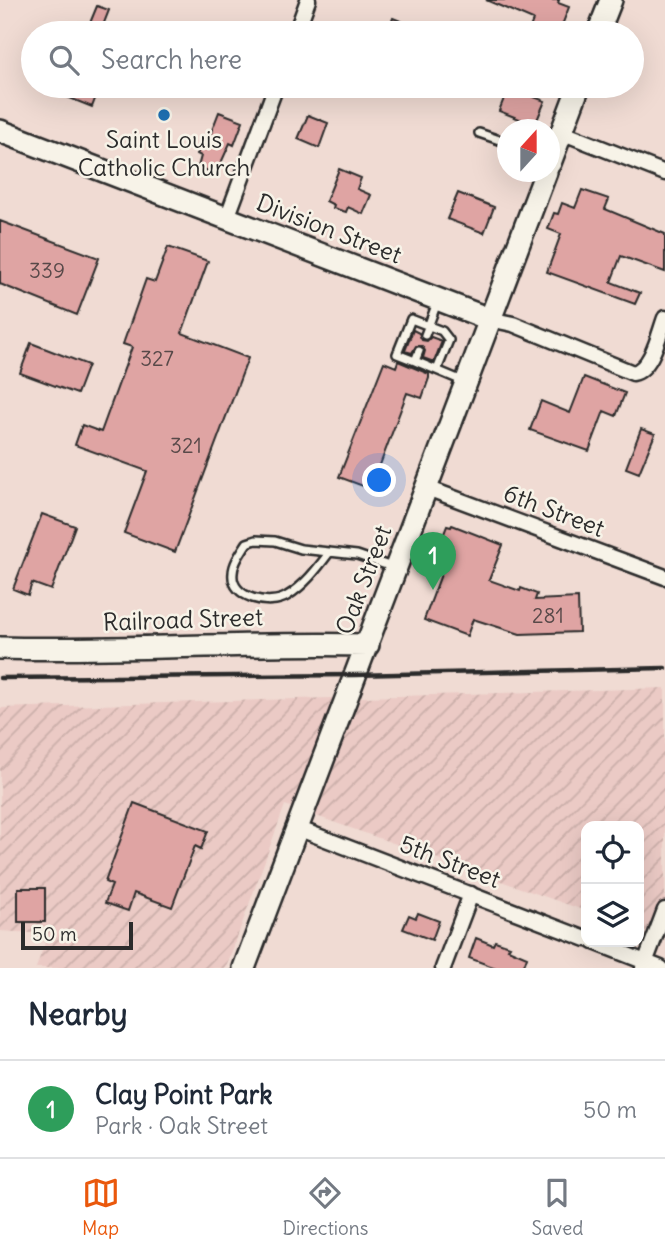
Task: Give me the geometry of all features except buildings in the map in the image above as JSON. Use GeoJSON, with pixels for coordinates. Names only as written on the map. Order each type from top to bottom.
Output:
{"type":"FeatureCollection","features":[{"type":"Feature","properties":{"kind":"main road"},"geometry":{"type":"LineString","coordinates":[[603,21],[611,0]]}},
{"type":"Feature","properties":{"kind":"main road","name":"Oak Street"},"geometry":{"type":"LineString","coordinates":[[561,132],[574,98]]}},
{"type":"Feature","properties":{"kind":"main road","name":"Division Street"},"geometry":{"type":"LineString","coordinates":[[0,131],[489,319]]}},
{"type":"Feature","properties":{"kind":"main road","name":"Oak Street"},"geometry":{"type":"LineString","coordinates":[[244,968],[542,182]]}},
{"type":"Feature","properties":{"kind":"main road","name":"Railroad Street"},"geometry":{"type":"LineString","coordinates":[[0,649],[368,645]]}},
{"type":"Feature","properties":{"kind":"street"},"geometry":{"type":"LineString","coordinates":[[300,21],[308,0]]}},
{"type":"Feature","properties":{"kind":"street"},"geometry":{"type":"LineString","coordinates":[[227,218],[272,98]]}},
{"type":"Feature","properties":{"kind":"street"},"geometry":{"type":"LineString","coordinates":[[561,132],[665,173]]}},
{"type":"Feature","properties":{"kind":"street","name":"Division Street"},"geometry":{"type":"LineString","coordinates":[[489,319],[513,324],[623,370],[639,371],[647,362],[665,318]]}},
{"type":"Feature","properties":{"kind":"street","name":"6th Street"},"geometry":{"type":"LineString","coordinates":[[427,488],[665,578]]}},
{"type":"Feature","properties":{"kind":"street","name":"5th Street"},"geometry":{"type":"LineString","coordinates":[[297,828],[581,937]]}},
{"type":"Feature","properties":{"kind":"street"},"geometry":{"type":"LineString","coordinates":[[443,968],[471,894]]}},
{"type":"Feature","properties":{"kind":"street"},"geometry":{"type":"LineString","coordinates":[[644,965],[665,909]]}},
{"type":"Feature","properties":{"kind":"street"},"geometry":{"type":"LineString","coordinates":[[605,947],[644,965],[661,968]]}},
{"type":"Feature","properties":{"kind":"lane"},"geometry":{"type":"LineString","coordinates":[[480,133],[497,140]]}},
{"type":"Feature","properties":{"kind":"lane"},"geometry":{"type":"LineString","coordinates":[[425,335],[439,300]]}},
{"type":"Feature","properties":{"kind":"lane"},"geometry":{"type":"LineString","coordinates":[[437,370],[449,340],[442,331],[411,319],[397,354],[466,382]]}},
{"type":"Feature","properties":{"kind":"lane"},"geometry":{"type":"LineString","coordinates":[[415,361],[418,351]]}},
{"type":"Feature","properties":{"kind":"lane"},"geometry":{"type":"LineString","coordinates":[[329,553],[305,581],[286,597],[270,603],[252,598],[239,589],[234,581],[236,563],[247,544],[256,540],[275,541],[301,549],[357,555],[396,569]]}},
{"type":"Feature","properties":{"kind":"shaded area"},"geometry":{"type":"Polygon","coordinates":[[[665,688],[665,939],[644,932],[644,821],[581,821],[581,909],[285,805],[226,968],[36,968],[48,934],[0,931],[0,708],[665,688]]]}},
{"type":"Feature","properties":{"kind":"railway"},"geometry":{"type":"LineString","coordinates":[[0,678],[354,675],[665,668]]}},
{"type":"Feature","properties":{"kind":"place","name":"Saint Louis Catholic Church"},"geometry":{"type":"Point","coordinates":[164,115]}},
{"type":"Feature","properties":{"kind":"place","name":"Clay Point Park"},"geometry":{"type":"Point","coordinates":[433,590]}}]}
